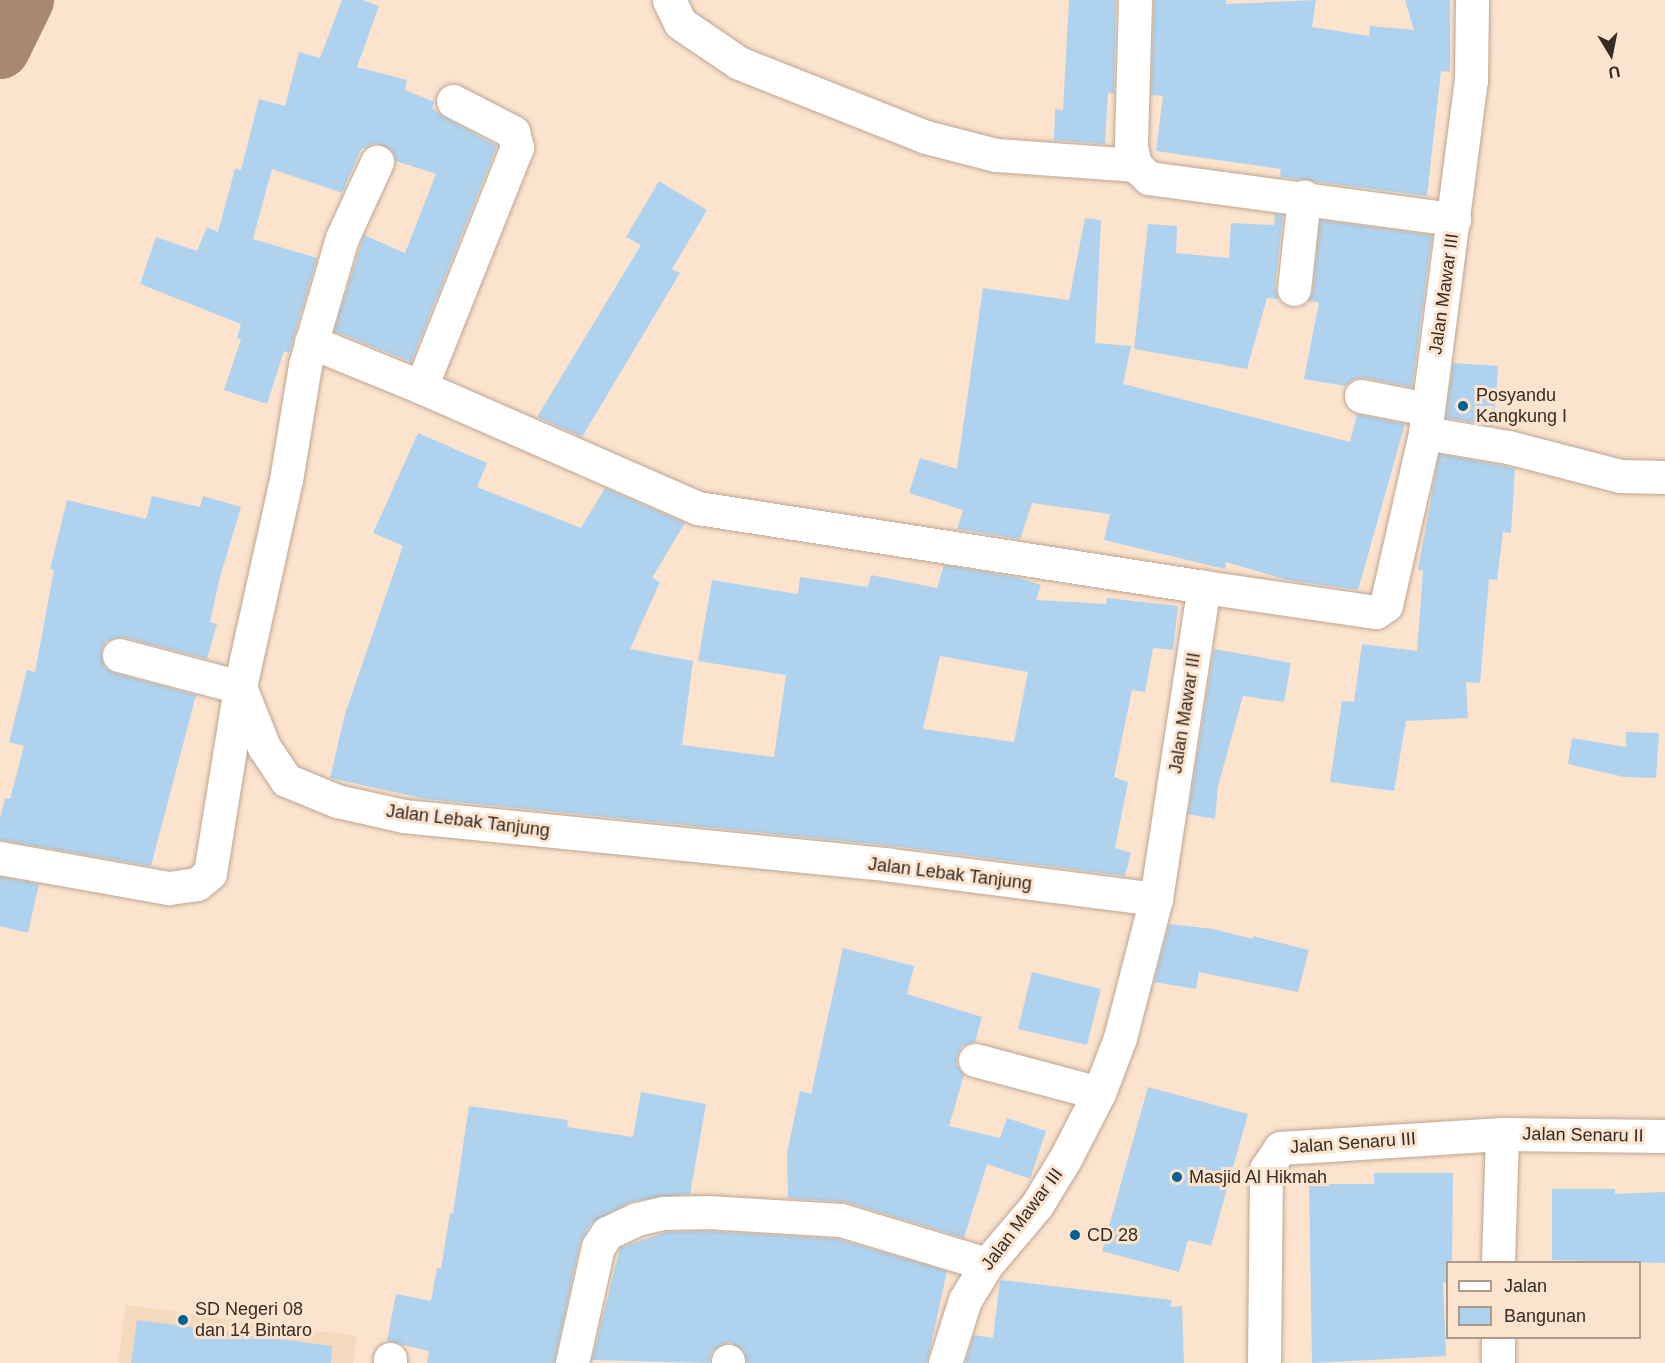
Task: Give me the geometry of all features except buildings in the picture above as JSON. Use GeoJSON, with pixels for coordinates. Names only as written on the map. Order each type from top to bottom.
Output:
{"type":"FeatureCollection","features":[{"type":"Feature","properties":{"kind":"street"},"geometry":{"type":"LineString","coordinates":[[669,0],[680,23],[739,63],[926,137],[996,156],[1135,165],[1131,147],[1135,0]]}},
{"type":"Feature","properties":{"kind":"street","name":"Jalan Mawar III"},"geometry":{"type":"LineString","coordinates":[[945,1363],[965,1300],[987,1264],[1037,1205],[1100,1093],[1120,1038],[1156,899],[1204,587],[1376,612],[1383,609],[1426,421],[1471,81],[1472,0]]}},
{"type":"Feature","properties":{"kind":"street"},"geometry":{"type":"LineString","coordinates":[[422,387],[517,147],[513,132],[453,101]]}},
{"type":"Feature","properties":{"kind":"street"},"geometry":{"type":"LineString","coordinates":[[0,858],[169,888],[186,887],[210,873],[240,687],[286,480],[311,342],[342,238],[377,162]]}},
{"type":"Feature","properties":{"kind":"street","name":"Jalan Mawar III"},"geometry":{"type":"LineString","coordinates":[[1135,165],[1156,180],[1304,197],[1454,219]]}},
{"type":"Feature","properties":{"kind":"street"},"geometry":{"type":"LineString","coordinates":[[1294,289],[1304,197]]}},
{"type":"Feature","properties":{"kind":"street"},"geometry":{"type":"LineString","coordinates":[[311,342],[422,387],[698,508],[1204,587]]}},
{"type":"Feature","properties":{"kind":"street"},"geometry":{"type":"LineString","coordinates":[[1361,396],[1426,421],[1508,447],[1620,476],[1665,477]]}},
{"type":"Feature","properties":{"kind":"street"},"geometry":{"type":"LineString","coordinates":[[118,655],[240,687]]}},
{"type":"Feature","properties":{"kind":"street","name":"Jalan Lebak Tanjung"},"geometry":{"type":"LineString","coordinates":[[240,687],[264,747],[286,780],[337,801],[393,814],[891,865],[1156,899]]}},
{"type":"Feature","properties":{"kind":"street"},"geometry":{"type":"LineString","coordinates":[[975,1060],[1100,1093]]}},
{"type":"Feature","properties":{"kind":"street"},"geometry":{"type":"LineString","coordinates":[[1498,1261],[1502,1134]]}},
{"type":"Feature","properties":{"kind":"street","name":"Jalan Senaru II"},"geometry":{"type":"LineString","coordinates":[[1502,1134],[1665,1136]]}},
{"type":"Feature","properties":{"kind":"street","name":"Jalan Senaru III"},"geometry":{"type":"LineString","coordinates":[[1264,1363],[1266,1169],[1276,1150],[1289,1146],[1502,1134]]}},
{"type":"Feature","properties":{"kind":"street"},"geometry":{"type":"LineString","coordinates":[[572,1363],[598,1248],[607,1233],[637,1219],[664,1213],[707,1212],[842,1220],[987,1264]]}},
{"type":"Feature","properties":{"kind":"street"},"geometry":{"type":"LineString","coordinates":[[1498,1339],[1498,1363]]}},
{"type":"Feature","properties":{"kind":"shaded area","name":"SD Negeri 08 dan 14 Bintaro"},"geometry":{"type":"Polygon","coordinates":[[[126,1305],[357,1336],[353,1363],[118,1363],[126,1305]]]}},
{"type":"Feature","properties":{"kind":"waterway"},"geometry":{"type":"LineString","coordinates":[[0,49],[24,0]]}},
{"type":"Feature","properties":{"kind":"place","name":"Posyandu Kangkung I"},"geometry":{"type":"Point","coordinates":[1463,406]}},
{"type":"Feature","properties":{"kind":"place","name":"Masjid Al Hikmah"},"geometry":{"type":"Point","coordinates":[1177,1177]}},
{"type":"Feature","properties":{"kind":"place","name":"CD 28"},"geometry":{"type":"Point","coordinates":[1075,1235]}},
{"type":"Feature","properties":{"kind":"place","name":"SD Negeri 08 dan 14 Bintaro"},"geometry":{"type":"Point","coordinates":[183,1320]}}]}
